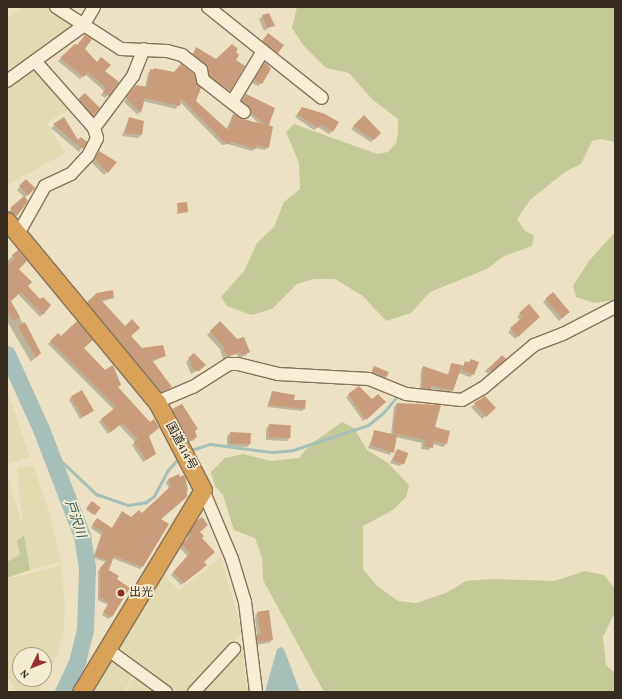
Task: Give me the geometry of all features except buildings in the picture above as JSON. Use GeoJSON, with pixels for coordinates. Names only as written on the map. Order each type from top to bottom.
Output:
{"type":"FeatureCollection","features":[{"type":"Feature","properties":{"kind":"highway","name":"国道414号"},"geometry":{"type":"LineString","coordinates":[[13,228],[157,402],[203,490]]}},
{"type":"Feature","properties":{"kind":"highway"},"geometry":{"type":"LineString","coordinates":[[80,692],[203,490]]}},
{"type":"Feature","properties":{"kind":"street"},"geometry":{"type":"LineString","coordinates":[[56,7],[83,26],[121,49],[144,49],[182,55],[201,70],[203,80],[244,112]]}},
{"type":"Feature","properties":{"kind":"street"},"geometry":{"type":"LineString","coordinates":[[7,81],[83,26],[94,7]]}},
{"type":"Feature","properties":{"kind":"street"},"geometry":{"type":"LineString","coordinates":[[208,7],[322,98]]}},
{"type":"Feature","properties":{"kind":"street"},"geometry":{"type":"LineString","coordinates":[[94,128],[133,76],[144,49]]}},
{"type":"Feature","properties":{"kind":"street"},"geometry":{"type":"LineString","coordinates":[[232,102],[263,51]]}},
{"type":"Feature","properties":{"kind":"street"},"geometry":{"type":"LineString","coordinates":[[13,228],[46,186],[71,174],[88,156],[96,144],[96,132],[94,128],[35,61]]}},
{"type":"Feature","properties":{"kind":"street"},"geometry":{"type":"LineString","coordinates":[[157,402],[193,387],[229,364],[238,364],[278,374],[369,379],[406,394],[462,400],[483,388],[534,344],[563,334],[615,307]]}},
{"type":"Feature","properties":{"kind":"street"},"geometry":{"type":"LineString","coordinates":[[203,490],[232,559],[245,602],[256,692]]}},
{"type":"Feature","properties":{"kind":"street"},"geometry":{"type":"LineString","coordinates":[[107,649],[166,692]]}},
{"type":"Feature","properties":{"kind":"street"},"geometry":{"type":"LineString","coordinates":[[194,692],[234,649]]}},
{"type":"Feature","properties":{"kind":"shaded area"},"geometry":{"type":"Polygon","coordinates":[[[22,7],[47,7],[76,27],[7,75],[7,18],[22,7]]]}},
{"type":"Feature","properties":{"kind":"shaded area"},"geometry":{"type":"Polygon","coordinates":[[[33,71],[37,72],[68,110],[47,123],[65,153],[7,185],[7,90],[33,71]]]}},
{"type":"Feature","properties":{"kind":"shaded area"},"geometry":{"type":"Polygon","coordinates":[[[7,390],[30,457],[7,465],[7,390]]]}},
{"type":"Feature","properties":{"kind":"shaded area"},"geometry":{"type":"Polygon","coordinates":[[[33,465],[49,512],[61,562],[30,570],[24,536],[20,554],[7,562],[7,474],[23,527],[17,468],[33,465]]]}},
{"type":"Feature","properties":{"kind":"shaded area"},"geometry":{"type":"Polygon","coordinates":[[[221,557],[242,632],[186,692],[178,692],[119,648],[163,574],[179,590],[221,557]]]}},
{"type":"Feature","properties":{"kind":"shaded area"},"geometry":{"type":"Polygon","coordinates":[[[61,565],[65,606],[64,631],[56,658],[52,658],[52,647],[12,647],[12,661],[8,661],[7,579],[61,565]]]}},
{"type":"Feature","properties":{"kind":"shaded area"},"geometry":{"type":"Polygon","coordinates":[[[242,646],[247,692],[199,692],[238,650],[242,646]]]}},
{"type":"Feature","properties":{"kind":"shaded area"},"geometry":{"type":"Polygon","coordinates":[[[111,661],[134,672],[124,692],[93,692],[111,661]]]}},
{"type":"Feature","properties":{"kind":"shaded area"},"geometry":{"type":"Polygon","coordinates":[[[8,662],[12,662],[12,685],[8,678],[8,662]]]}},
{"type":"Feature","properties":{"kind":"shaded area"},"geometry":{"type":"Polygon","coordinates":[[[136,673],[162,692],[126,692],[136,673]]]}},
{"type":"Feature","properties":{"kind":"shaded area"},"geometry":{"type":"Polygon","coordinates":[[[13,687],[41,687],[38,692],[16,692],[13,687]]]}},
{"type":"Feature","properties":{"kind":"green space"},"geometry":{"type":"Polygon","coordinates":[[[297,7],[615,7],[615,142],[601,139],[592,141],[581,164],[565,172],[530,200],[517,219],[525,231],[534,235],[532,246],[504,256],[487,269],[430,292],[411,313],[386,321],[363,296],[335,279],[314,279],[297,284],[272,309],[251,315],[227,306],[221,297],[244,271],[257,243],[274,227],[284,202],[300,189],[299,163],[286,132],[294,124],[377,154],[388,152],[396,143],[398,119],[373,100],[349,73],[326,68],[303,45],[292,28],[297,7]]]}},
{"type":"Feature","properties":{"kind":"green space"},"geometry":{"type":"Polygon","coordinates":[[[615,232],[615,300],[594,303],[576,297],[573,286],[589,261],[615,232]]]}},
{"type":"Feature","properties":{"kind":"green space"},"geometry":{"type":"Polygon","coordinates":[[[342,422],[354,428],[367,450],[388,463],[409,485],[406,497],[393,510],[363,526],[363,569],[376,585],[398,601],[416,603],[446,593],[466,581],[492,579],[554,581],[585,571],[604,575],[615,589],[614,614],[603,637],[606,665],[615,673],[615,692],[324,692],[263,580],[262,558],[255,538],[234,530],[223,495],[215,486],[211,472],[225,458],[243,454],[271,461],[299,458],[311,444],[342,422]]]}},
{"type":"Feature","properties":{"kind":"green space"},"geometry":{"type":"Polygon","coordinates":[[[24,535],[30,570],[7,578],[7,562],[20,554],[17,541],[24,535]]]}},
{"type":"Feature","properties":{"kind":"water"},"geometry":{"type":"Polygon","coordinates":[[[281,647],[284,649],[300,692],[265,692],[277,649],[281,647]]]}},
{"type":"Feature","properties":{"kind":"waterway","name":"戸沢川"},"geometry":{"type":"LineString","coordinates":[[7,354],[41,429],[82,536],[87,569],[85,630],[77,662],[63,692]]}},
{"type":"Feature","properties":{"kind":"waterway"},"geometry":{"type":"LineString","coordinates":[[191,450],[210,444],[272,452],[293,450],[368,425],[383,413],[398,395]]}},
{"type":"Feature","properties":{"kind":"waterway"},"geometry":{"type":"LineString","coordinates":[[51,456],[60,460],[96,494],[128,505],[146,502],[154,496],[168,470],[178,459]]}},
{"type":"Feature","properties":{"kind":"place","name":"出光"},"geometry":{"type":"Point","coordinates":[121,593]}}]}
